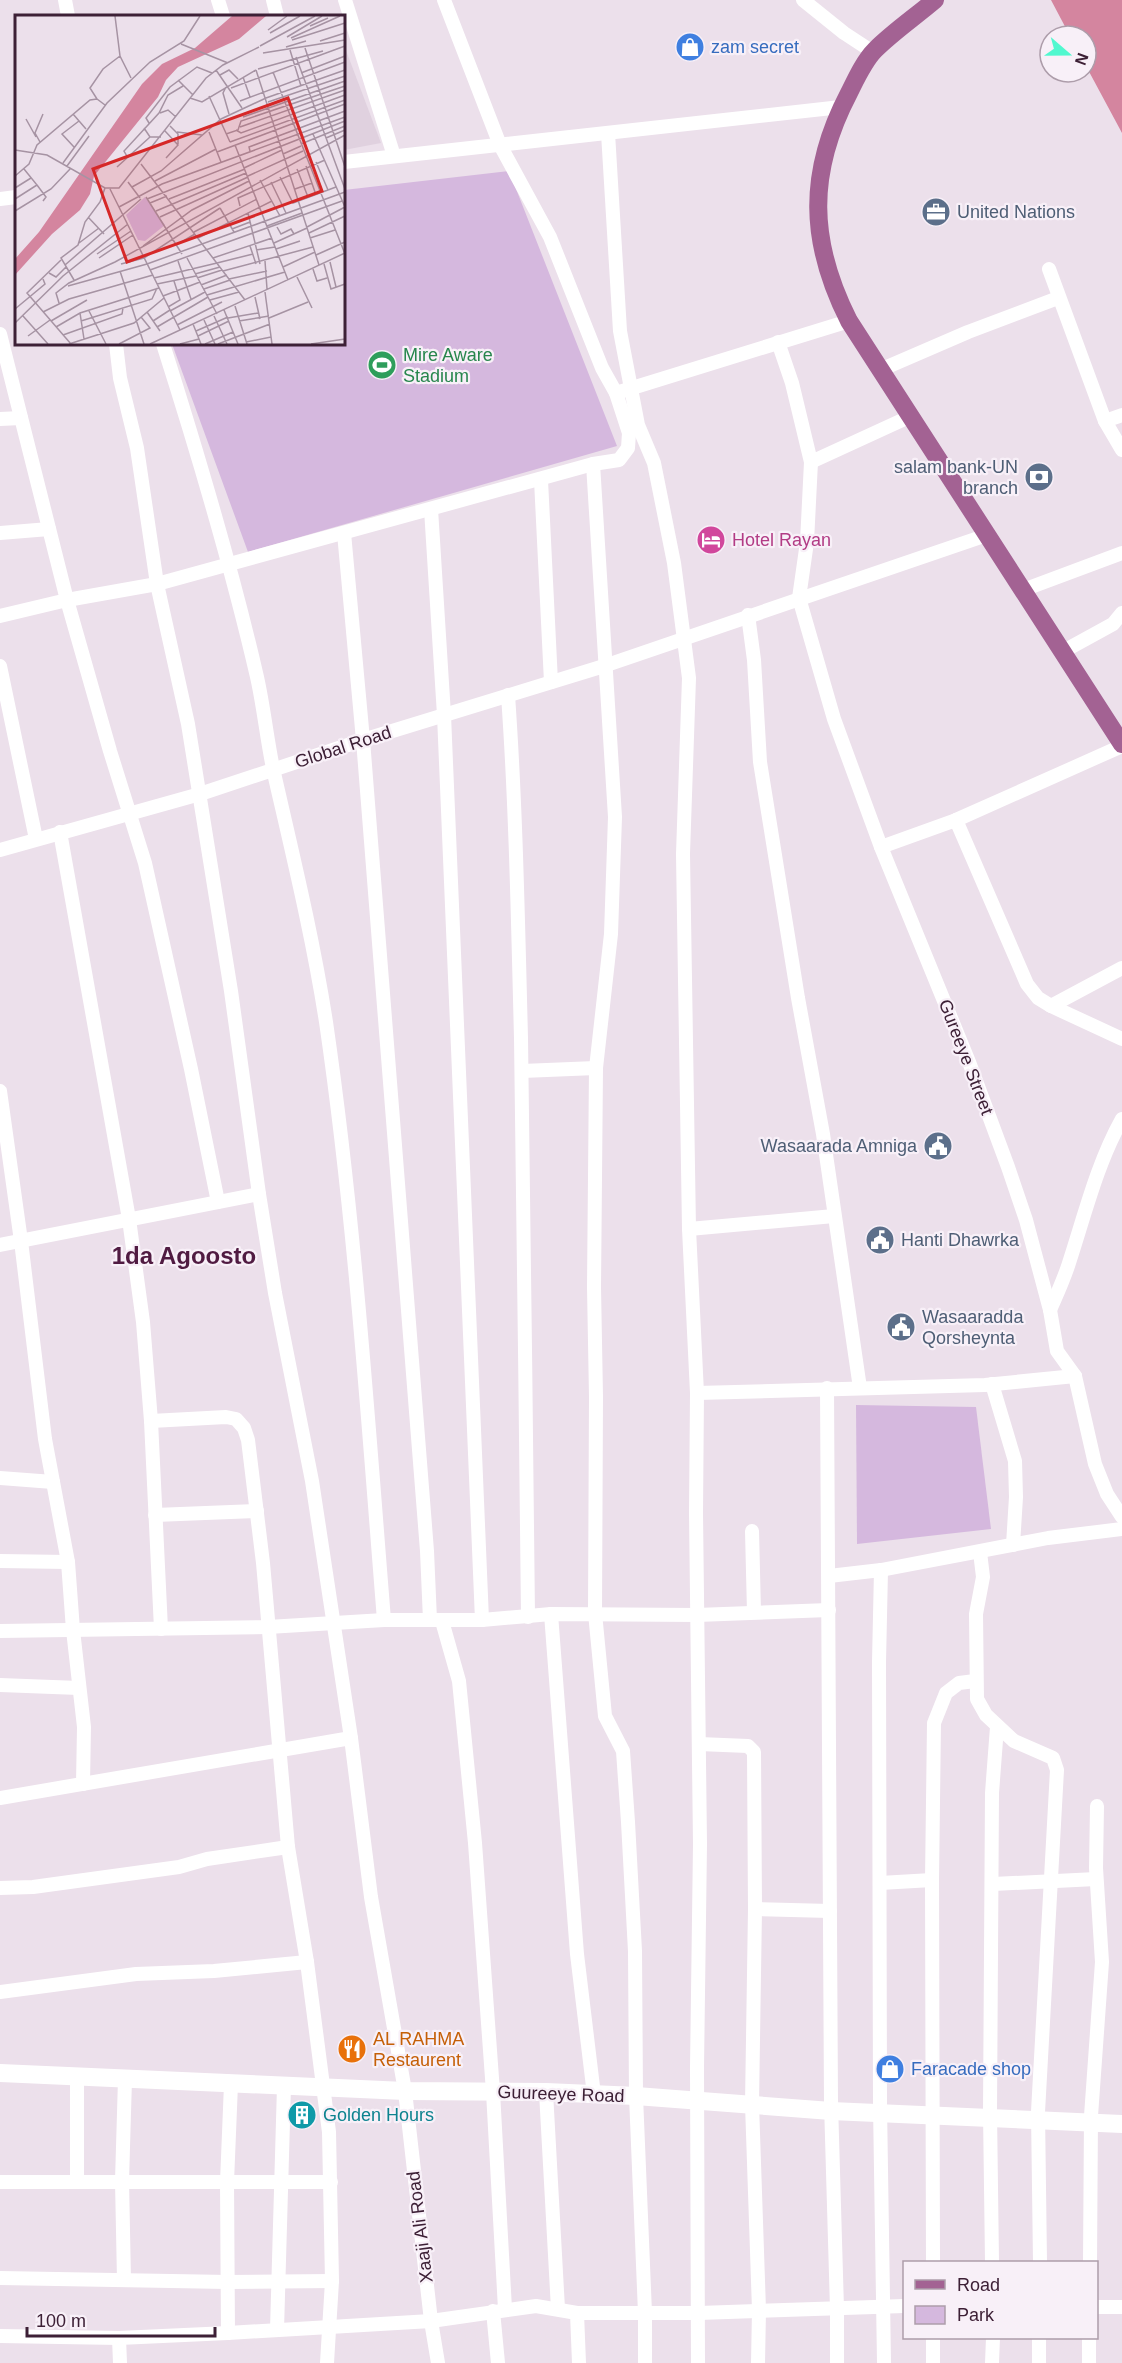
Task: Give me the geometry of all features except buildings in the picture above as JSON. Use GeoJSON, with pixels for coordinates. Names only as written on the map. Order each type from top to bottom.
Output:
{"type":"FeatureCollection","features":[{"type":"Feature","properties":{"kind":"main road"},"geometry":{"type":"LineString","coordinates":[[935,0],[873,52],[841,107],[829,138],[820,176],[819,236],[826,270],[849,321],[1122,745]]}},
{"type":"Feature","properties":{"kind":"street"},"geometry":{"type":"LineString","coordinates":[[65,0],[68,15]]}},
{"type":"Feature","properties":{"kind":"street"},"geometry":{"type":"LineString","coordinates":[[219,0],[222,15]]}},
{"type":"Feature","properties":{"kind":"street"},"geometry":{"type":"LineString","coordinates":[[273,0],[277,15]]}},
{"type":"Feature","properties":{"kind":"street"},"geometry":{"type":"LineString","coordinates":[[345,0],[394,156]]}},
{"type":"Feature","properties":{"kind":"street"},"geometry":{"type":"LineString","coordinates":[[0,616],[68,600],[157,584],[593,464],[620,460],[628,448],[629,433],[616,393],[602,368],[550,237],[500,145],[444,0]]}},
{"type":"Feature","properties":{"kind":"street"},"geometry":{"type":"LineString","coordinates":[[803,0],[844,33],[873,52]]}},
{"type":"Feature","properties":{"kind":"street"},"geometry":{"type":"LineString","coordinates":[[345,162],[841,107]]}},
{"type":"Feature","properties":{"kind":"street"},"geometry":{"type":"LineString","coordinates":[[608,133],[620,331],[638,425],[654,463],[674,563],[689,678],[683,854],[689,1229],[697,1393],[700,1844],[697,2101],[699,2363]]}},
{"type":"Feature","properties":{"kind":"street"},"geometry":{"type":"LineString","coordinates":[[0,199],[15,197]]}},
{"type":"Feature","properties":{"kind":"street"},"geometry":{"type":"LineString","coordinates":[[1049,269],[1105,421],[1122,450]]}},
{"type":"Feature","properties":{"kind":"street"},"geometry":{"type":"LineString","coordinates":[[880,370],[968,332],[1058,298]]}},
{"type":"Feature","properties":{"kind":"street"},"geometry":{"type":"LineString","coordinates":[[616,393],[849,321]]}},
{"type":"Feature","properties":{"kind":"street"},"geometry":{"type":"LineString","coordinates":[[0,334],[68,600],[145,863],[218,1202]]}},
{"type":"Feature","properties":{"kind":"street"},"geometry":{"type":"LineString","coordinates":[[778,342],[792,383],[811,462],[807,542],[799,598]]}},
{"type":"Feature","properties":{"kind":"street","name":"Xaaji Ali Road"},"geometry":{"type":"LineString","coordinates":[[116,345],[120,378],[137,448],[157,584],[188,724],[231,991],[275,1293],[312,1481],[351,1738],[371,1897],[405,2091],[431,2321],[438,2363]]}},
{"type":"Feature","properties":{"kind":"street"},"geometry":{"type":"LineString","coordinates":[[163,345],[229,564],[258,680],[274,770],[304,899],[325,1018],[341,1135],[366,1388],[384,1620]]}},
{"type":"Feature","properties":{"kind":"street"},"geometry":{"type":"LineString","coordinates":[[1105,421],[1122,415]]}},
{"type":"Feature","properties":{"kind":"street"},"geometry":{"type":"LineString","coordinates":[[811,462],[909,417]]}},
{"type":"Feature","properties":{"kind":"street"},"geometry":{"type":"LineString","coordinates":[[0,419],[21,418]]}},
{"type":"Feature","properties":{"kind":"street"},"geometry":{"type":"LineString","coordinates":[[593,464],[615,817],[611,934],[596,1068],[594,1287],[596,1613],[605,1716],[623,1751],[634,1951],[636,2096],[645,2363]]}},
{"type":"Feature","properties":{"kind":"street"},"geometry":{"type":"LineString","coordinates":[[541,480],[551,682]]}},
{"type":"Feature","properties":{"kind":"street"},"geometry":{"type":"LineString","coordinates":[[431,509],[444,715],[482,1620]]}},
{"type":"Feature","properties":{"kind":"street"},"geometry":{"type":"LineString","coordinates":[[0,532],[50,529]]}},
{"type":"Feature","properties":{"kind":"street"},"geometry":{"type":"LineString","coordinates":[[344,533],[363,740],[427,1551],[436,1620],[459,1681],[475,1843],[493,2092],[499,2310],[498,2363]]}},
{"type":"Feature","properties":{"kind":"street","name":"Global Road"},"geometry":{"type":"LineString","coordinates":[[0,850],[129,812],[200,794],[363,740],[604,666],[987,535]]}},
{"type":"Feature","properties":{"kind":"street"},"geometry":{"type":"LineString","coordinates":[[1023,590],[1122,553]]}},
{"type":"Feature","properties":{"kind":"street","name":"Gureeye Street"},"geometry":{"type":"LineString","coordinates":[[799,598],[834,719],[881,847],[969,1062],[1008,1167],[1026,1220],[1050,1310],[1058,1351],[1075,1376],[1095,1464],[1107,1494],[1122,1517]]}},
{"type":"Feature","properties":{"kind":"street"},"geometry":{"type":"LineString","coordinates":[[1062,652],[1113,624],[1122,614]]}},
{"type":"Feature","properties":{"kind":"street"},"geometry":{"type":"LineString","coordinates":[[748,615],[754,660],[760,762],[823,1134],[860,1388]]}},
{"type":"Feature","properties":{"kind":"street"},"geometry":{"type":"LineString","coordinates":[[0,666],[36,839]]}},
{"type":"Feature","properties":{"kind":"street"},"geometry":{"type":"LineString","coordinates":[[508,695],[515,798],[522,1071],[528,1617]]}},
{"type":"Feature","properties":{"kind":"street"},"geometry":{"type":"LineString","coordinates":[[881,847],[956,820],[1122,745]]}},
{"type":"Feature","properties":{"kind":"street"},"geometry":{"type":"LineString","coordinates":[[956,820],[1027,984],[1038,998],[1051,1006],[1122,1039]]}},
{"type":"Feature","properties":{"kind":"street"},"geometry":{"type":"LineString","coordinates":[[60,832],[129,1219],[143,1322],[151,1421],[161,1629]]}},
{"type":"Feature","properties":{"kind":"street"},"geometry":{"type":"LineString","coordinates":[[1051,1006],[1122,968]]}},
{"type":"Feature","properties":{"kind":"street"},"geometry":{"type":"LineString","coordinates":[[522,1071],[596,1068]]}},
{"type":"Feature","properties":{"kind":"street"},"geometry":{"type":"LineString","coordinates":[[0,1091],[36,1369],[68,1562],[84,1727],[83,1784]]}},
{"type":"Feature","properties":{"kind":"street"},"geometry":{"type":"LineString","coordinates":[[1050,1310],[1068,1266],[1099,1170],[1122,1119]]}},
{"type":"Feature","properties":{"kind":"street"},"geometry":{"type":"LineString","coordinates":[[0,1245],[259,1194]]}},
{"type":"Feature","properties":{"kind":"street"},"geometry":{"type":"LineString","coordinates":[[689,1229],[834,1216]]}},
{"type":"Feature","properties":{"kind":"street"},"geometry":{"type":"LineString","coordinates":[[697,1393],[992,1384],[1075,1376]]}},
{"type":"Feature","properties":{"kind":"street"},"geometry":{"type":"LineString","coordinates":[[992,1384],[1015,1461],[1016,1497],[1013,1545]]}},
{"type":"Feature","properties":{"kind":"street"},"geometry":{"type":"LineString","coordinates":[[827,1389],[831,2111],[837,2363]]}},
{"type":"Feature","properties":{"kind":"street"},"geometry":{"type":"LineString","coordinates":[[151,1421],[226,1417],[236,1419],[244,1428],[248,1440],[257,1511],[288,1847],[307,1962],[329,2132],[332,2281],[327,2363]]}},
{"type":"Feature","properties":{"kind":"street"},"geometry":{"type":"LineString","coordinates":[[0,1478],[53,1482]]}},
{"type":"Feature","properties":{"kind":"street"},"geometry":{"type":"LineString","coordinates":[[155,1515],[257,1511]]}},
{"type":"Feature","properties":{"kind":"street"},"geometry":{"type":"LineString","coordinates":[[829,1576],[881,1570],[1048,1538],[1122,1529]]}},
{"type":"Feature","properties":{"kind":"street"},"geometry":{"type":"LineString","coordinates":[[752,1532],[754,1612]]}},
{"type":"Feature","properties":{"kind":"street"},"geometry":{"type":"LineString","coordinates":[[980,1552],[983,1577],[976,1614],[977,1700],[997,1727],[1014,1741],[1053,1758],[1057,1770],[1049,1880],[1038,2120],[1040,2261]]}},
{"type":"Feature","properties":{"kind":"street"},"geometry":{"type":"LineString","coordinates":[[0,1561],[68,1562]]}},
{"type":"Feature","properties":{"kind":"street"},"geometry":{"type":"LineString","coordinates":[[881,1570],[879,1662],[880,2113],[885,2308],[884,2363]]}},
{"type":"Feature","properties":{"kind":"street"},"geometry":{"type":"LineString","coordinates":[[0,1631],[268,1627],[384,1620],[482,1620],[551,1614],[697,1615],[829,1610]]}},
{"type":"Feature","properties":{"kind":"street"},"geometry":{"type":"LineString","coordinates":[[551,1614],[577,1954],[594,2095]]}},
{"type":"Feature","properties":{"kind":"street"},"geometry":{"type":"LineString","coordinates":[[933,2261],[934,1723],[946,1693],[959,1683],[975,1681]]}},
{"type":"Feature","properties":{"kind":"street"},"geometry":{"type":"LineString","coordinates":[[0,1685],[79,1688]]}},
{"type":"Feature","properties":{"kind":"street"},"geometry":{"type":"LineString","coordinates":[[992,2261],[990,2118],[993,1793],[997,1727]]}},
{"type":"Feature","properties":{"kind":"street"},"geometry":{"type":"LineString","coordinates":[[0,1798],[351,1738]]}},
{"type":"Feature","properties":{"kind":"street"},"geometry":{"type":"LineString","coordinates":[[699,1744],[748,1746],[754,1752],[755,1910],[752,2104],[759,2310],[758,2363]]}},
{"type":"Feature","properties":{"kind":"street"},"geometry":{"type":"LineString","coordinates":[[1090,2261],[1091,2122],[1102,1962],[1096,1879],[1097,1806]]}},
{"type":"Feature","properties":{"kind":"street"},"geometry":{"type":"LineString","coordinates":[[0,1888],[33,1887],[179,1867],[207,1859],[288,1847]]}},
{"type":"Feature","properties":{"kind":"street"},"geometry":{"type":"LineString","coordinates":[[993,1884],[1096,1879]]}},
{"type":"Feature","properties":{"kind":"street"},"geometry":{"type":"LineString","coordinates":[[880,1883],[932,1880]]}},
{"type":"Feature","properties":{"kind":"street"},"geometry":{"type":"LineString","coordinates":[[755,1910],[830,1911]]}},
{"type":"Feature","properties":{"kind":"street"},"geometry":{"type":"LineString","coordinates":[[0,1992],[136,1974],[214,1971],[307,1962]]}},
{"type":"Feature","properties":{"kind":"street","name":"Guureeye Road"},"geometry":{"type":"LineString","coordinates":[[0,2073],[405,2091],[546,2092],[636,2096],[831,2111],[1122,2124]]}},
{"type":"Feature","properties":{"kind":"street"},"geometry":{"type":"LineString","coordinates":[[77,2077],[77,2181]]}},
{"type":"Feature","properties":{"kind":"street"},"geometry":{"type":"LineString","coordinates":[[124,2280],[122,2181],[125,2079]]}},
{"type":"Feature","properties":{"kind":"street"},"geometry":{"type":"LineString","coordinates":[[228,2333],[227,2181],[231,2084]]}},
{"type":"Feature","properties":{"kind":"street"},"geometry":{"type":"LineString","coordinates":[[277,2330],[284,2086]]}},
{"type":"Feature","properties":{"kind":"street"},"geometry":{"type":"LineString","coordinates":[[546,2092],[558,2309]]}},
{"type":"Feature","properties":{"kind":"street"},"geometry":{"type":"LineString","coordinates":[[0,2181],[331,2182]]}},
{"type":"Feature","properties":{"kind":"street"},"geometry":{"type":"LineString","coordinates":[[0,2278],[228,2282],[332,2281]]}},
{"type":"Feature","properties":{"kind":"street"},"geometry":{"type":"LineString","coordinates":[[0,2336],[118,2338],[228,2333],[431,2321],[536,2306],[577,2313],[699,2313],[903,2306]]}},
{"type":"Feature","properties":{"kind":"street"},"geometry":{"type":"LineString","coordinates":[[1098,2307],[1122,2307]]}},
{"type":"Feature","properties":{"kind":"street"},"geometry":{"type":"LineString","coordinates":[[577,2313],[579,2363]]}},
{"type":"Feature","properties":{"kind":"street"},"geometry":{"type":"LineString","coordinates":[[118,2338],[120,2363]]}},
{"type":"Feature","properties":{"kind":"street"},"geometry":{"type":"LineString","coordinates":[[933,2339],[933,2363]]}},
{"type":"Feature","properties":{"kind":"street"},"geometry":{"type":"LineString","coordinates":[[992,2363],[993,2339]]}},
{"type":"Feature","properties":{"kind":"street"},"geometry":{"type":"LineString","coordinates":[[1039,2339],[1039,2363]]}},
{"type":"Feature","properties":{"kind":"street"},"geometry":{"type":"LineString","coordinates":[[1089,2339],[1089,2363]]}},
{"type":"Feature","properties":{"kind":"shaded area"},"geometry":{"type":"Polygon","coordinates":[[[1051,0],[1122,0],[1122,133],[1096,84],[1098,84],[1098,24],[1064,24],[1051,0]]]}},
{"type":"Feature","properties":{"kind":"shaded area"},"geometry":{"type":"Polygon","coordinates":[[[345,48],[381,143],[345,150],[345,48]]]}},
{"type":"Feature","properties":{"kind":"green space","name":"Mire Aware Stadium"},"geometry":{"type":"Polygon","coordinates":[[[509,171],[617,446],[248,552],[172,345],[345,345],[345,190],[509,171]]]}},
{"type":"Feature","properties":{"kind":"green space"},"geometry":{"type":"Polygon","coordinates":[[[856,1405],[976,1407],[991,1529],[857,1544],[856,1405]]]}},
{"type":"Feature","properties":{"kind":"place","name":"zam secret"},"geometry":{"type":"Point","coordinates":[690,47]}},
{"type":"Feature","properties":{"kind":"place","name":"United Nations"},"geometry":{"type":"Point","coordinates":[936,212]}},
{"type":"Feature","properties":{"kind":"place","name":"Mire Aware Stadium"},"geometry":{"type":"Point","coordinates":[382,365]}},
{"type":"Feature","properties":{"kind":"place","name":"salam bank-UN branch"},"geometry":{"type":"Point","coordinates":[1039,477]}},
{"type":"Feature","properties":{"kind":"place","name":"Hotel Rayan"},"geometry":{"type":"Point","coordinates":[711,540]}},
{"type":"Feature","properties":{"kind":"place","name":"Wasaarada Amniga"},"geometry":{"type":"Point","coordinates":[938,1146]}},
{"type":"Feature","properties":{"kind":"place","name":"Hanti Dhawrka"},"geometry":{"type":"Point","coordinates":[880,1240]}},
{"type":"Feature","properties":{"kind":"place","name":"Wasaaradda Qorsheynta"},"geometry":{"type":"Point","coordinates":[901,1327]}},
{"type":"Feature","properties":{"kind":"place","name":"AL RAHMA Restaurent"},"geometry":{"type":"Point","coordinates":[352,2049]}},
{"type":"Feature","properties":{"kind":"place","name":"Faracade shop"},"geometry":{"type":"Point","coordinates":[890,2069]}},
{"type":"Feature","properties":{"kind":"place","name":"Golden Hours"},"geometry":{"type":"Point","coordinates":[302,2115]}},
{"type":"Feature","properties":{"kind":"district","name":"1da Agoosto"},"geometry":{"type":"Point","coordinates":[184,1255]}}]}
